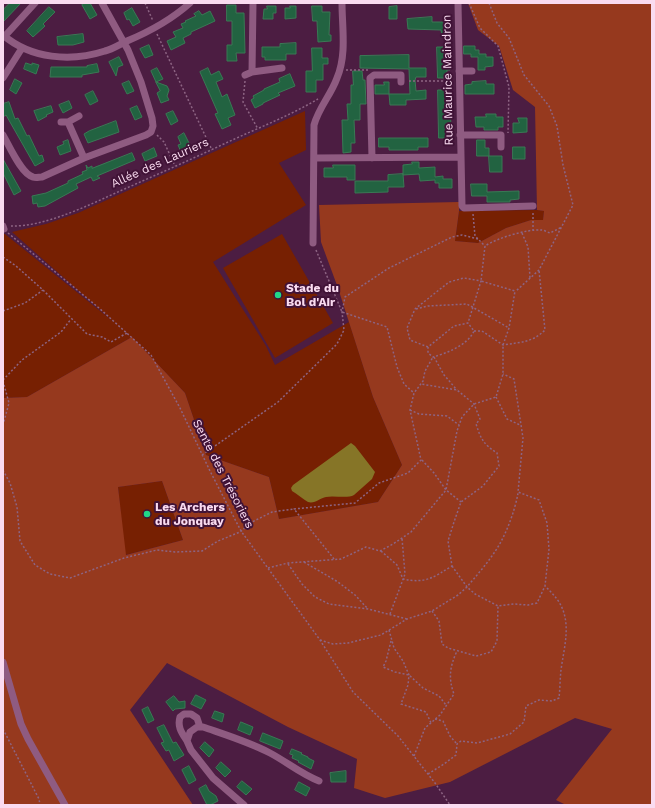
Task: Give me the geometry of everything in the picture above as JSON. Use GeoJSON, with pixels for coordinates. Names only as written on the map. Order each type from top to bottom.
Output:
{"type":"FeatureCollection","features":[{"type":"Feature","properties":{"kind":"street"},"geometry":{"type":"LineString","coordinates":[[35,3],[4,36],[22,48],[49,56],[80,57],[106,51],[166,23],[190,3]]}},
{"type":"Feature","properties":{"kind":"street"},"geometry":{"type":"LineString","coordinates":[[3,135],[24,172],[33,177],[42,177],[84,158],[151,132],[153,126],[152,118],[141,82],[125,42],[102,3]]}},
{"type":"Feature","properties":{"kind":"street"},"geometry":{"type":"LineString","coordinates":[[253,3],[249,73],[282,68]]}},
{"type":"Feature","properties":{"kind":"street"},"geometry":{"type":"LineString","coordinates":[[313,243],[315,158],[314,125],[317,115],[334,86],[343,59],[342,3]]}},
{"type":"Feature","properties":{"kind":"street","name":"Rue Maurice Maindron"},"geometry":{"type":"LineString","coordinates":[[458,3],[462,206],[464,208],[473,208]]}},
{"type":"Feature","properties":{"kind":"street"},"geometry":{"type":"LineString","coordinates":[[3,78],[22,48]]}},
{"type":"Feature","properties":{"kind":"street"},"geometry":{"type":"LineString","coordinates":[[459,72],[472,71]]}},
{"type":"Feature","properties":{"kind":"street"},"geometry":{"type":"LineString","coordinates":[[372,158],[370,78],[374,75],[401,75],[401,82]]}},
{"type":"Feature","properties":{"kind":"street"},"geometry":{"type":"LineString","coordinates":[[79,116],[64,122],[84,158]]}},
{"type":"Feature","properties":{"kind":"street"},"geometry":{"type":"LineString","coordinates":[[460,135],[501,135],[501,147]]}},
{"type":"Feature","properties":{"kind":"street"},"geometry":{"type":"LineString","coordinates":[[315,158],[460,157]]}},
{"type":"Feature","properties":{"kind":"street"},"geometry":{"type":"LineString","coordinates":[[473,208],[533,206]]}},
{"type":"Feature","properties":{"kind":"street"},"geometry":{"type":"LineString","coordinates":[[3,662],[21,724],[65,805]]}},
{"type":"Feature","properties":{"kind":"street"},"geometry":{"type":"LineString","coordinates":[[200,727],[197,718],[191,714],[184,714],[180,716],[178,722],[179,728],[188,741],[191,750],[213,778],[244,805]]}},
{"type":"Feature","properties":{"kind":"street"},"geometry":{"type":"LineString","coordinates":[[188,741],[190,732],[197,727],[204,727],[254,745],[271,753],[309,777],[319,781]]}},
{"type":"Feature","properties":{"kind":"path"},"geometry":{"type":"LineString","coordinates":[[144,3],[154,25]]}},
{"type":"Feature","properties":{"kind":"path"},"geometry":{"type":"LineString","coordinates":[[470,3],[480,28],[498,46],[509,87],[508,133]]}},
{"type":"Feature","properties":{"kind":"path"},"geometry":{"type":"LineString","coordinates":[[489,3],[497,22],[509,38],[524,75],[550,106],[557,126],[563,166],[573,205],[539,270],[515,291],[509,328],[503,345],[503,374],[496,397],[508,419],[520,425]]}},
{"type":"Feature","properties":{"kind":"path"},"geometry":{"type":"LineString","coordinates":[[156,32],[212,150]]}},
{"type":"Feature","properties":{"kind":"path"},"geometry":{"type":"LineString","coordinates":[[344,70],[370,70]]}},
{"type":"Feature","properties":{"kind":"path"},"geometry":{"type":"LineString","coordinates":[[249,73],[243,102],[258,129]]}},
{"type":"Feature","properties":{"kind":"path"},"geometry":{"type":"LineString","coordinates":[[409,81],[456,81]]}},
{"type":"Feature","properties":{"kind":"path","name":"Allée des Lauriers"},"geometry":{"type":"LineString","coordinates":[[5,227],[40,223],[80,209],[258,129],[319,99]]}},
{"type":"Feature","properties":{"kind":"path"},"geometry":{"type":"LineString","coordinates":[[155,132],[164,142],[175,167]]}},
{"type":"Feature","properties":{"kind":"path"},"geometry":{"type":"LineString","coordinates":[[532,231],[533,206]]}},
{"type":"Feature","properties":{"kind":"path"},"geometry":{"type":"LineString","coordinates":[[473,208],[475,236],[486,246]]}},
{"type":"Feature","properties":{"kind":"path","name":"Sente des Trésoriers"},"geometry":{"type":"LineString","coordinates":[[5,227],[26,249],[127,333],[151,355],[180,408],[241,531],[320,640],[353,692],[398,736],[435,783],[450,805]]}},
{"type":"Feature","properties":{"kind":"path"},"geometry":{"type":"LineString","coordinates":[[486,246],[499,238],[542,230],[550,233],[562,227]]}},
{"type":"Feature","properties":{"kind":"path"},"geometry":{"type":"LineString","coordinates":[[522,233],[528,247],[530,278]]}},
{"type":"Feature","properties":{"kind":"path"},"geometry":{"type":"LineString","coordinates":[[342,312],[345,297],[389,268],[452,237],[462,235],[478,239]]}},
{"type":"Feature","properties":{"kind":"path"},"geometry":{"type":"LineString","coordinates":[[202,455],[278,402],[337,344],[344,330],[342,312],[313,243]]}},
{"type":"Feature","properties":{"kind":"path"},"geometry":{"type":"LineString","coordinates":[[468,323],[481,281],[486,246]]}},
{"type":"Feature","properties":{"kind":"path"},"geometry":{"type":"LineString","coordinates":[[3,257],[16,266],[55,301],[87,334],[102,337],[111,342],[127,333]]}},
{"type":"Feature","properties":{"kind":"path"},"geometry":{"type":"LineString","coordinates":[[474,331],[482,331],[503,345],[530,341],[538,337],[545,330],[539,270]]}},
{"type":"Feature","properties":{"kind":"path"},"geometry":{"type":"LineString","coordinates":[[428,347],[410,340],[407,328],[415,309],[450,282],[464,278],[481,281],[515,291]]}},
{"type":"Feature","properties":{"kind":"path"},"geometry":{"type":"LineString","coordinates":[[3,311],[25,304],[43,290]]}},
{"type":"Feature","properties":{"kind":"path"},"geometry":{"type":"LineString","coordinates":[[415,309],[428,306],[467,304],[509,328]]}},
{"type":"Feature","properties":{"kind":"path"},"geometry":{"type":"LineString","coordinates":[[342,312],[387,327],[396,367],[404,384],[414,393]]}},
{"type":"Feature","properties":{"kind":"path"},"geometry":{"type":"LineString","coordinates":[[3,425],[9,403],[3,381],[22,360],[61,332],[71,319]]}},
{"type":"Feature","properties":{"kind":"path"},"geometry":{"type":"LineString","coordinates":[[468,323],[474,331]]}},
{"type":"Feature","properties":{"kind":"path"},"geometry":{"type":"LineString","coordinates":[[428,347],[454,326],[468,323]]}},
{"type":"Feature","properties":{"kind":"path"},"geometry":{"type":"LineString","coordinates":[[461,502],[446,490],[434,473],[421,460],[410,410],[414,393],[421,384],[433,357],[459,346],[472,335],[474,331]]}},
{"type":"Feature","properties":{"kind":"path"},"geometry":{"type":"LineString","coordinates":[[428,347],[428,353],[433,357],[444,375],[457,390],[474,404],[480,418],[476,424],[481,440],[488,448],[497,453],[499,466],[483,486],[461,502],[448,541],[452,566],[467,587],[475,594],[498,606],[514,604],[528,605],[537,603],[545,586],[549,549],[548,523],[539,500],[518,492]]}},
{"type":"Feature","properties":{"kind":"path"},"geometry":{"type":"LineString","coordinates":[[320,640],[333,644],[348,643],[381,635],[407,619],[432,611],[458,595],[467,587],[495,552],[517,500],[523,438],[514,379],[503,374]]}},
{"type":"Feature","properties":{"kind":"path"},"geometry":{"type":"LineString","coordinates":[[421,384],[457,390]]}},
{"type":"Feature","properties":{"kind":"path"},"geometry":{"type":"LineString","coordinates":[[380,550],[393,544],[411,532],[446,490],[459,425],[462,417],[474,404],[496,397]]}},
{"type":"Feature","properties":{"kind":"path"},"geometry":{"type":"LineString","coordinates":[[410,410],[419,414],[447,416],[459,425]]}},
{"type":"Feature","properties":{"kind":"path"},"geometry":{"type":"LineString","coordinates":[[3,470],[10,483],[17,507],[20,541],[35,565],[50,574],[70,578],[124,558],[157,550],[175,552],[202,551],[241,531],[252,522],[272,512],[355,503],[379,483],[408,473],[421,460]]}},
{"type":"Feature","properties":{"kind":"path"},"geometry":{"type":"LineString","coordinates":[[294,509],[334,559]]}},
{"type":"Feature","properties":{"kind":"path"},"geometry":{"type":"LineString","coordinates":[[390,614],[404,579],[405,562],[402,538]]}},
{"type":"Feature","properties":{"kind":"path"},"geometry":{"type":"LineString","coordinates":[[268,568],[303,562],[340,559],[366,547],[380,550],[398,565],[404,579]]}},
{"type":"Feature","properties":{"kind":"path"},"geometry":{"type":"LineString","coordinates":[[303,562],[338,582],[355,595],[368,609]]}},
{"type":"Feature","properties":{"kind":"path"},"geometry":{"type":"LineString","coordinates":[[288,564],[302,584],[315,597],[329,604],[368,609],[407,619]]}},
{"type":"Feature","properties":{"kind":"path"},"geometry":{"type":"LineString","coordinates":[[404,579],[416,582],[431,578],[452,566]]}},
{"type":"Feature","properties":{"kind":"path"},"geometry":{"type":"LineString","coordinates":[[457,744],[461,741],[477,743],[510,734],[524,722],[526,706],[539,700],[552,701],[559,698],[561,669],[565,651],[566,623],[560,603],[545,586]]}},
{"type":"Feature","properties":{"kind":"path"},"geometry":{"type":"LineString","coordinates":[[432,611],[439,621],[442,644],[457,651],[476,656],[491,652],[497,641],[498,606]]}},
{"type":"Feature","properties":{"kind":"path"},"geometry":{"type":"LineString","coordinates":[[389,630],[394,648],[409,674],[423,688],[439,696],[446,705]]}},
{"type":"Feature","properties":{"kind":"path"},"geometry":{"type":"LineString","coordinates":[[392,640],[383,667],[395,672],[409,674]]}},
{"type":"Feature","properties":{"kind":"path"},"geometry":{"type":"LineString","coordinates":[[414,756],[425,728],[440,715],[454,694],[450,683],[452,664],[457,651]]}},
{"type":"Feature","properties":{"kind":"path"},"geometry":{"type":"LineString","coordinates":[[409,674],[408,685],[401,704],[426,712],[431,723]]}},
{"type":"Feature","properties":{"kind":"path"},"geometry":{"type":"LineString","coordinates":[[428,774],[456,755],[457,744],[450,736],[443,721],[435,719]]}},
{"type":"Feature","properties":{"kind":"path"},"geometry":{"type":"LineString","coordinates":[[3,729],[39,799],[40,805]]}},
{"type":"Feature","properties":{"kind":"shaded area"},"geometry":{"type":"Polygon","coordinates":[[[468,3],[652,3],[652,805],[566,805],[556,800],[612,729],[575,718],[450,782],[385,798],[354,788],[357,759],[288,727],[167,663],[130,710],[193,805],[3,805],[3,398],[27,397],[132,337],[185,393],[206,455],[269,477],[279,519],[378,502],[402,465],[373,397],[338,288],[321,242],[319,205],[459,202],[455,241],[478,243],[506,228],[531,220],[543,220],[544,211],[537,210],[535,107],[513,90],[499,46],[478,30],[468,3]],[[162,481],[118,487],[126,555],[183,540],[162,481]]]}},
{"type":"Feature","properties":{"kind":"shaded area"},"geometry":{"type":"Polygon","coordinates":[[[305,111],[306,150],[279,163],[306,205],[213,262],[266,346],[275,365],[349,322],[373,397],[402,465],[378,502],[279,519],[269,477],[206,455],[185,393],[132,337],[27,397],[3,398],[3,234],[5,234],[115,323],[12,232],[46,224],[78,213],[305,111]]]}},
{"type":"Feature","properties":{"kind":"shaded area"},"geometry":{"type":"Polygon","coordinates":[[[459,211],[544,211],[543,220],[531,220],[506,228],[478,243],[455,241],[459,211]]]}},
{"type":"Feature","properties":{"kind":"shaded area","name":"Stade du Bol d'Air"},"geometry":{"type":"Polygon","coordinates":[[[282,234],[333,323],[275,358],[223,268],[282,234]]]}},
{"type":"Feature","properties":{"kind":"shaded area"},"geometry":{"type":"Polygon","coordinates":[[[351,443],[375,472],[372,479],[354,495],[348,497],[326,497],[315,502],[308,502],[292,491],[291,488],[293,485],[351,443]]]}},
{"type":"Feature","properties":{"kind":"shaded area","name":"Les Archers du Jonquay"},"geometry":{"type":"Polygon","coordinates":[[[162,481],[183,540],[125,555],[118,487],[162,481]]]}},
{"type":"Feature","properties":{"kind":"building"},"geometry":{"type":"Polygon","coordinates":[[[10,3],[21,3],[3,22],[3,10],[10,3]]]}},
{"type":"Feature","properties":{"kind":"building"},"geometry":{"type":"Polygon","coordinates":[[[85,3],[90,3],[97,15],[90,19],[82,5],[85,3]]]}},
{"type":"Feature","properties":{"kind":"building"},"geometry":{"type":"Polygon","coordinates":[[[227,5],[236,5],[236,13],[244,13],[245,53],[236,53],[237,61],[227,61],[227,45],[232,45],[232,21],[227,21],[227,5]]]}},
{"type":"Feature","properties":{"kind":"building"},"geometry":{"type":"Polygon","coordinates":[[[267,6],[276,6],[276,13],[273,13],[273,19],[263,19],[264,9],[267,9],[267,6]]]}},
{"type":"Feature","properties":{"kind":"building"},"geometry":{"type":"Polygon","coordinates":[[[290,6],[296,6],[296,18],[285,19],[285,8],[290,8],[290,6]]]}},
{"type":"Feature","properties":{"kind":"building"},"geometry":{"type":"Polygon","coordinates":[[[312,6],[322,6],[322,12],[330,12],[329,35],[331,35],[331,41],[318,42],[317,21],[313,21],[312,6]]]}},
{"type":"Feature","properties":{"kind":"building"},"geometry":{"type":"Polygon","coordinates":[[[397,6],[397,19],[389,19],[389,7],[397,6]]]}},
{"type":"Feature","properties":{"kind":"building"},"geometry":{"type":"Polygon","coordinates":[[[49,7],[55,12],[43,24],[45,26],[33,37],[27,31],[49,7]]]}},
{"type":"Feature","properties":{"kind":"building"},"geometry":{"type":"Polygon","coordinates":[[[132,8],[140,22],[133,26],[129,19],[127,20],[124,13],[132,8]]]}},
{"type":"Feature","properties":{"kind":"building"},"geometry":{"type":"Polygon","coordinates":[[[199,11],[202,15],[210,11],[215,21],[191,32],[191,34],[183,38],[185,43],[171,50],[167,41],[176,37],[173,32],[183,28],[181,24],[196,16],[194,14],[199,11]]]}},
{"type":"Feature","properties":{"kind":"building"},"geometry":{"type":"Polygon","coordinates":[[[432,17],[432,22],[450,22],[450,36],[442,36],[441,30],[408,29],[407,19],[432,17]]]}},
{"type":"Feature","properties":{"kind":"building"},"geometry":{"type":"Polygon","coordinates":[[[83,34],[84,42],[73,45],[58,45],[57,37],[83,34]]]}},
{"type":"Feature","properties":{"kind":"building"},"geometry":{"type":"Polygon","coordinates":[[[296,43],[296,54],[286,54],[286,60],[265,60],[265,57],[262,57],[262,47],[280,47],[280,44],[296,43]]]}},
{"type":"Feature","properties":{"kind":"building"},"geometry":{"type":"Polygon","coordinates":[[[149,45],[153,55],[145,58],[140,49],[149,45]]]}},
{"type":"Feature","properties":{"kind":"building"},"geometry":{"type":"Polygon","coordinates":[[[464,46],[475,46],[475,50],[479,50],[479,54],[486,54],[486,57],[493,57],[493,66],[485,67],[485,70],[478,70],[478,57],[471,57],[471,54],[464,54],[464,46]]]}},
{"type":"Feature","properties":{"kind":"building"},"geometry":{"type":"Polygon","coordinates":[[[437,47],[447,47],[447,56],[450,56],[450,70],[447,70],[447,78],[438,78],[437,47]]]}},
{"type":"Feature","properties":{"kind":"building"},"geometry":{"type":"Polygon","coordinates":[[[312,48],[322,48],[322,58],[328,58],[328,64],[323,64],[323,80],[316,80],[316,92],[306,92],[306,71],[312,71],[312,48]]]}},
{"type":"Feature","properties":{"kind":"building"},"geometry":{"type":"Polygon","coordinates":[[[409,55],[409,68],[426,68],[426,77],[416,77],[415,80],[416,91],[426,90],[426,99],[406,100],[406,105],[390,105],[389,94],[410,94],[409,69],[360,68],[360,56],[409,55]]]}},
{"type":"Feature","properties":{"kind":"building"},"geometry":{"type":"Polygon","coordinates":[[[119,57],[123,65],[118,67],[116,76],[109,62],[119,57]]]}},
{"type":"Feature","properties":{"kind":"building"},"geometry":{"type":"Polygon","coordinates":[[[26,63],[39,65],[36,74],[24,69],[26,63]]]}},
{"type":"Feature","properties":{"kind":"building"},"geometry":{"type":"Polygon","coordinates":[[[97,64],[99,72],[82,75],[82,77],[50,77],[51,67],[87,67],[97,64]]]}},
{"type":"Feature","properties":{"kind":"building"},"geometry":{"type":"Polygon","coordinates":[[[157,68],[163,79],[156,82],[151,71],[157,68]]]}},
{"type":"Feature","properties":{"kind":"building"},"geometry":{"type":"Polygon","coordinates":[[[208,68],[211,75],[219,71],[223,79],[216,82],[222,97],[227,94],[235,115],[228,118],[231,125],[222,129],[215,114],[218,113],[200,72],[208,68]]]}},
{"type":"Feature","properties":{"kind":"building"},"geometry":{"type":"Polygon","coordinates":[[[353,71],[362,71],[363,80],[365,80],[366,104],[360,104],[360,120],[354,120],[355,143],[351,143],[351,152],[343,153],[342,120],[348,120],[347,104],[351,104],[353,71]]]}},
{"type":"Feature","properties":{"kind":"building"},"geometry":{"type":"Polygon","coordinates":[[[290,74],[295,86],[278,93],[280,95],[255,108],[251,100],[254,98],[253,96],[280,82],[279,79],[290,74]]]}},
{"type":"Feature","properties":{"kind":"building"},"geometry":{"type":"Polygon","coordinates":[[[15,79],[22,83],[16,94],[10,90],[15,79]]]}},
{"type":"Feature","properties":{"kind":"building"},"geometry":{"type":"Polygon","coordinates":[[[129,81],[134,91],[127,94],[122,84],[129,81]]]}},
{"type":"Feature","properties":{"kind":"building"},"geometry":{"type":"Polygon","coordinates":[[[486,81],[486,84],[494,84],[494,94],[465,94],[465,85],[472,84],[472,82],[486,81]]]}},
{"type":"Feature","properties":{"kind":"building"},"geometry":{"type":"Polygon","coordinates":[[[156,82],[167,86],[169,90],[167,96],[169,100],[161,103],[157,93],[160,91],[156,82]]]}},
{"type":"Feature","properties":{"kind":"building"},"geometry":{"type":"Polygon","coordinates":[[[384,82],[389,82],[389,94],[375,94],[375,85],[384,85],[384,82]]]}},
{"type":"Feature","properties":{"kind":"building"},"geometry":{"type":"Polygon","coordinates":[[[438,90],[447,90],[447,99],[450,99],[451,128],[448,129],[448,138],[439,138],[438,90]]]}},
{"type":"Feature","properties":{"kind":"building"},"geometry":{"type":"Polygon","coordinates":[[[93,91],[98,101],[90,105],[85,95],[93,91]]]}},
{"type":"Feature","properties":{"kind":"building"},"geometry":{"type":"Polygon","coordinates":[[[69,101],[72,108],[63,113],[59,105],[69,101]]]}},
{"type":"Feature","properties":{"kind":"building"},"geometry":{"type":"Polygon","coordinates":[[[9,102],[15,119],[18,118],[27,136],[29,135],[39,156],[42,155],[44,161],[35,166],[6,115],[3,117],[3,104],[9,102]]]}},
{"type":"Feature","properties":{"kind":"building"},"geometry":{"type":"Polygon","coordinates":[[[51,106],[53,112],[38,121],[34,111],[51,106]]]}},
{"type":"Feature","properties":{"kind":"building"},"geometry":{"type":"Polygon","coordinates":[[[137,106],[142,117],[135,120],[130,109],[137,106]]]}},
{"type":"Feature","properties":{"kind":"building"},"geometry":{"type":"Polygon","coordinates":[[[173,111],[178,121],[171,125],[166,114],[173,111]]]}},
{"type":"Feature","properties":{"kind":"building"},"geometry":{"type":"Polygon","coordinates":[[[486,114],[496,114],[496,117],[503,117],[503,127],[498,127],[498,130],[484,130],[484,127],[476,127],[475,117],[486,117],[486,114]]]}},
{"type":"Feature","properties":{"kind":"building"},"geometry":{"type":"Polygon","coordinates":[[[518,118],[527,118],[527,132],[513,133],[513,123],[519,123],[518,118]]]}},
{"type":"Feature","properties":{"kind":"building"},"geometry":{"type":"Polygon","coordinates":[[[116,121],[119,132],[88,143],[84,134],[116,121]]]}},
{"type":"Feature","properties":{"kind":"building"},"geometry":{"type":"Polygon","coordinates":[[[184,133],[191,147],[181,152],[178,145],[181,144],[178,137],[184,133]]]}},
{"type":"Feature","properties":{"kind":"building"},"geometry":{"type":"Polygon","coordinates":[[[379,138],[428,138],[428,147],[418,147],[418,150],[389,150],[389,147],[379,147],[379,138]]]}},
{"type":"Feature","properties":{"kind":"building"},"geometry":{"type":"Polygon","coordinates":[[[68,140],[71,151],[60,155],[57,147],[64,144],[63,142],[68,140]]]}},
{"type":"Feature","properties":{"kind":"building"},"geometry":{"type":"Polygon","coordinates":[[[477,140],[485,140],[485,148],[489,148],[489,156],[477,156],[477,140]]]}},
{"type":"Feature","properties":{"kind":"building"},"geometry":{"type":"Polygon","coordinates":[[[513,147],[525,147],[525,159],[513,159],[513,147]]]}},
{"type":"Feature","properties":{"kind":"building"},"geometry":{"type":"Polygon","coordinates":[[[154,148],[157,156],[145,161],[142,154],[154,148]]]}},
{"type":"Feature","properties":{"kind":"building"},"geometry":{"type":"Polygon","coordinates":[[[132,153],[135,160],[97,176],[100,178],[93,181],[91,177],[76,184],[78,188],[45,206],[38,207],[37,203],[33,204],[32,196],[46,193],[68,183],[68,181],[83,174],[82,172],[87,170],[86,165],[88,168],[92,166],[92,168],[132,153]]]}},
{"type":"Feature","properties":{"kind":"building"},"geometry":{"type":"Polygon","coordinates":[[[489,156],[502,156],[502,172],[490,172],[489,156]]]}},
{"type":"Feature","properties":{"kind":"building"},"geometry":{"type":"Polygon","coordinates":[[[3,159],[21,191],[14,195],[3,173],[3,159]]]}},
{"type":"Feature","properties":{"kind":"building"},"geometry":{"type":"Polygon","coordinates":[[[412,162],[419,162],[419,168],[435,167],[435,177],[443,176],[443,179],[452,179],[452,188],[439,188],[439,183],[435,183],[435,180],[420,181],[419,174],[403,175],[403,165],[412,164],[412,162]]]}},
{"type":"Feature","properties":{"kind":"building"},"geometry":{"type":"Polygon","coordinates":[[[333,165],[355,165],[355,180],[347,180],[347,177],[324,177],[324,168],[333,168],[333,165]]]}},
{"type":"Feature","properties":{"kind":"building"},"geometry":{"type":"Polygon","coordinates":[[[403,174],[404,187],[388,187],[388,192],[355,193],[355,181],[388,181],[388,175],[403,174]]]}},
{"type":"Feature","properties":{"kind":"building"},"geometry":{"type":"Polygon","coordinates":[[[471,184],[487,184],[487,192],[519,191],[519,199],[510,200],[510,202],[487,202],[487,196],[472,196],[471,184]]]}},
{"type":"Feature","properties":{"kind":"building"},"geometry":{"type":"Polygon","coordinates":[[[196,695],[206,700],[201,709],[191,704],[196,695]]]}},
{"type":"Feature","properties":{"kind":"building"},"geometry":{"type":"Polygon","coordinates":[[[174,696],[179,702],[185,701],[185,708],[175,709],[173,711],[166,702],[174,696]]]}},
{"type":"Feature","properties":{"kind":"building"},"geometry":{"type":"Polygon","coordinates":[[[148,707],[154,720],[148,723],[142,710],[148,707]]]}},
{"type":"Feature","properties":{"kind":"building"},"geometry":{"type":"Polygon","coordinates":[[[215,711],[224,714],[222,722],[212,718],[215,711]]]}},
{"type":"Feature","properties":{"kind":"building"},"geometry":{"type":"Polygon","coordinates":[[[241,722],[253,727],[250,735],[238,730],[241,722]]]}},
{"type":"Feature","properties":{"kind":"building"},"geometry":{"type":"Polygon","coordinates":[[[164,725],[173,743],[176,742],[184,755],[174,761],[169,750],[166,751],[161,743],[164,742],[157,728],[164,725]]]}},
{"type":"Feature","properties":{"kind":"building"},"geometry":{"type":"Polygon","coordinates":[[[263,733],[283,741],[280,749],[260,741],[263,733]]]}},
{"type":"Feature","properties":{"kind":"building"},"geometry":{"type":"Polygon","coordinates":[[[205,742],[214,750],[209,757],[200,748],[205,742]]]}},
{"type":"Feature","properties":{"kind":"building"},"geometry":{"type":"Polygon","coordinates":[[[292,749],[302,753],[301,754],[314,761],[311,769],[292,758],[293,755],[290,754],[292,749]]]}},
{"type":"Feature","properties":{"kind":"building"},"geometry":{"type":"Polygon","coordinates":[[[221,762],[231,771],[225,777],[216,768],[221,762]]]}},
{"type":"Feature","properties":{"kind":"building"},"geometry":{"type":"Polygon","coordinates":[[[189,766],[196,780],[189,784],[182,770],[189,766]]]}},
{"type":"Feature","properties":{"kind":"building"},"geometry":{"type":"Polygon","coordinates":[[[346,771],[346,782],[331,782],[330,773],[346,771]]]}},
{"type":"Feature","properties":{"kind":"building"},"geometry":{"type":"Polygon","coordinates":[[[242,781],[252,789],[246,795],[237,787],[242,781]]]}},
{"type":"Feature","properties":{"kind":"building"},"geometry":{"type":"Polygon","coordinates":[[[299,782],[310,788],[306,796],[295,790],[299,782]]]}},
{"type":"Feature","properties":{"kind":"building"},"geometry":{"type":"Polygon","coordinates":[[[206,785],[209,791],[216,796],[218,801],[210,805],[207,805],[199,789],[206,785]]]}},
{"type":"Feature","properties":{"kind":"place","name":"Stade du Bol d'Air"},"geometry":{"type":"Point","coordinates":[278,295]}},
{"type":"Feature","properties":{"kind":"place","name":"Les Archers du Jonquay"},"geometry":{"type":"Point","coordinates":[147,514]}}]}
